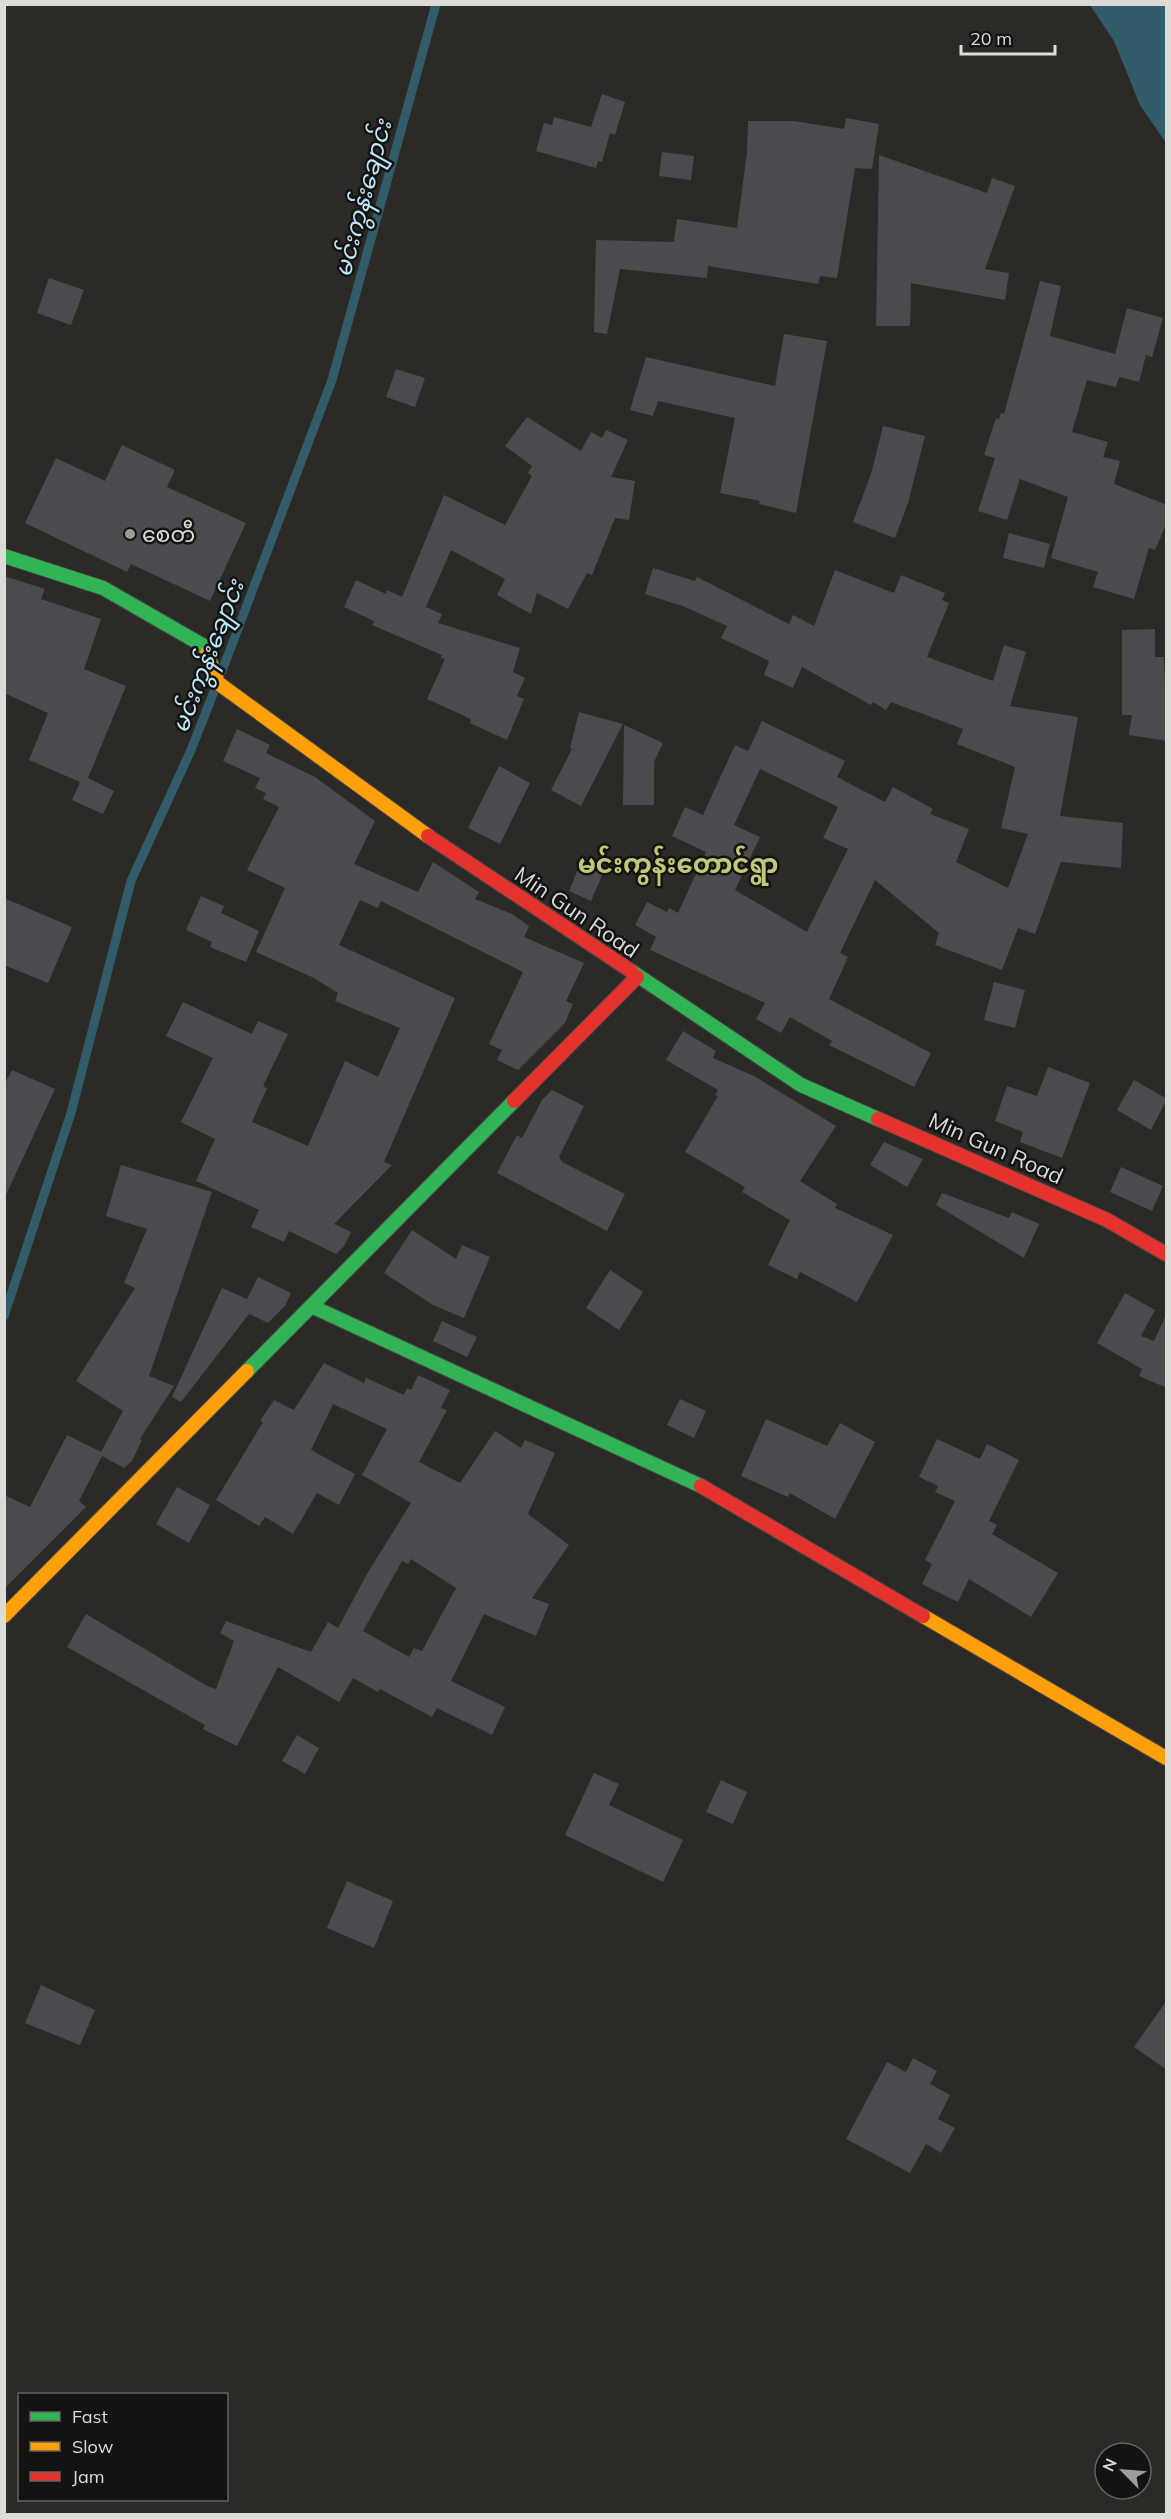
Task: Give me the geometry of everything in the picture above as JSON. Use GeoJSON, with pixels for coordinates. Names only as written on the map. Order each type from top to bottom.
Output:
{"type":"FeatureCollection","features":[{"type":"Feature","properties":{"kind":"street","name":"Min Gun Road"},"geometry":{"type":"LineString","coordinates":[[4,556],[103,588],[204,646],[218,683],[424,833],[637,978],[801,1085],[1107,1220],[1167,1254]]}},
{"type":"Feature","properties":{"kind":"street"},"geometry":{"type":"LineString","coordinates":[[4,1616],[637,978]]}},
{"type":"Feature","properties":{"kind":"street"},"geometry":{"type":"LineString","coordinates":[[311,1306],[684,1476],[1167,1758]]}},
{"type":"Feature","properties":{"kind":"water"},"geometry":{"type":"Polygon","coordinates":[[[1090,5],[1166,5],[1166,143],[1140,105],[1114,41],[1090,5]]]}},
{"type":"Feature","properties":{"kind":"building"},"geometry":{"type":"Polygon","coordinates":[[[602,94],[625,102],[615,135],[610,133],[602,162],[598,161],[596,168],[536,151],[544,123],[552,125],[554,117],[591,127],[602,94]]]}},
{"type":"Feature","properties":{"kind":"building"},"geometry":{"type":"Polygon","coordinates":[[[846,118],[879,124],[872,169],[855,168],[837,278],[820,276],[818,284],[708,266],[707,278],[620,269],[607,334],[594,332],[596,240],[674,242],[677,219],[737,228],[747,152],[748,121],[794,121],[844,129],[846,118]]]}},
{"type":"Feature","properties":{"kind":"building"},"geometry":{"type":"Polygon","coordinates":[[[662,152],[694,156],[691,180],[659,176],[662,152]]]}},
{"type":"Feature","properties":{"kind":"building"},"geometry":{"type":"Polygon","coordinates":[[[879,155],[987,193],[992,178],[1015,186],[985,269],[1009,273],[1005,300],[911,283],[910,326],[876,326],[879,155]]]}},
{"type":"Feature","properties":{"kind":"building"},"geometry":{"type":"Polygon","coordinates":[[[49,278],[84,290],[71,325],[37,313],[49,278]]]}},
{"type":"Feature","properties":{"kind":"building"},"geometry":{"type":"Polygon","coordinates":[[[1040,281],[1061,286],[1050,336],[1115,354],[1127,308],[1163,318],[1152,357],[1146,355],[1139,382],[1119,377],[1116,387],[1087,380],[1072,432],[1108,442],[1103,457],[1120,461],[1114,484],[1167,505],[1167,522],[1155,550],[1149,548],[1134,599],[1093,587],[1098,572],[1051,558],[1068,497],[1020,479],[1007,520],[978,511],[995,458],[984,455],[996,418],[999,419],[1001,413],[1004,414],[1040,281]]]}},
{"type":"Feature","properties":{"kind":"building"},"geometry":{"type":"Polygon","coordinates":[[[784,334],[827,341],[796,513],[759,504],[760,501],[720,493],[735,418],[658,401],[653,416],[630,410],[646,357],[775,386],[784,334]]]}},
{"type":"Feature","properties":{"kind":"building"},"geometry":{"type":"Polygon","coordinates":[[[396,369],[425,378],[415,407],[386,397],[396,369]]]}},
{"type":"Feature","properties":{"kind":"building"},"geometry":{"type":"Polygon","coordinates":[[[527,417],[581,451],[591,432],[602,438],[606,430],[628,440],[611,477],[635,481],[629,520],[615,518],[592,575],[587,573],[568,609],[537,593],[531,614],[497,595],[505,579],[451,550],[426,607],[442,614],[438,623],[520,648],[513,672],[525,678],[517,696],[524,699],[507,740],[470,723],[471,719],[427,699],[445,659],[441,658],[442,655],[372,625],[374,621],[344,607],[356,580],[386,594],[387,590],[402,597],[444,495],[505,525],[532,476],[528,473],[532,466],[505,446],[527,417]]]}},
{"type":"Feature","properties":{"kind":"building"},"geometry":{"type":"Polygon","coordinates":[[[883,426],[925,436],[908,503],[895,538],[853,522],[871,474],[883,426]]]}},
{"type":"Feature","properties":{"kind":"building"},"geometry":{"type":"Polygon","coordinates":[[[122,445],[175,470],[167,487],[246,523],[210,601],[131,564],[127,572],[25,523],[56,458],[105,481],[122,445]]]}},
{"type":"Feature","properties":{"kind":"building"},"geometry":{"type":"Polygon","coordinates":[[[1009,533],[1050,544],[1044,568],[1003,558],[1009,533]]]}},
{"type":"Feature","properties":{"kind":"building"},"geometry":{"type":"Polygon","coordinates":[[[653,568],[695,581],[697,577],[789,624],[793,615],[814,626],[835,570],[894,593],[901,575],[945,593],[942,600],[949,603],[927,657],[993,681],[1004,645],[1026,652],[1010,706],[1078,717],[1060,816],[1123,823],[1121,868],[1061,862],[1035,934],[1018,928],[1002,970],[935,945],[939,933],[875,880],[840,953],[848,957],[829,999],[931,1053],[914,1087],[829,1045],[832,1041],[790,1017],[781,1033],[756,1019],[765,1003],[650,950],[656,937],[635,925],[647,902],[667,912],[669,908],[678,913],[706,852],[672,836],[685,807],[703,815],[735,745],[748,751],[762,721],[845,761],[837,777],[885,802],[893,787],[933,809],[930,814],[969,829],[956,862],[1008,888],[1028,834],[1001,828],[1015,767],[957,744],[963,729],[891,702],[886,710],[873,702],[871,705],[802,667],[793,688],[764,675],[769,661],[721,638],[727,626],[685,607],[645,594],[653,568]],[[760,769],[734,825],[760,837],[735,890],[807,932],[848,849],[823,838],[838,807],[760,769]]]}},
{"type":"Feature","properties":{"kind":"building"},"geometry":{"type":"Polygon","coordinates":[[[4,576],[45,589],[41,599],[101,619],[84,669],[126,686],[88,778],[114,791],[103,814],[72,800],[80,782],[29,760],[48,713],[4,693],[4,576]]]}},
{"type":"Feature","properties":{"kind":"building"},"geometry":{"type":"Polygon","coordinates":[[[1155,629],[1155,657],[1164,657],[1167,741],[1129,735],[1132,715],[1122,715],[1122,630],[1155,629]]]}},
{"type":"Feature","properties":{"kind":"building"},"geometry":{"type":"Polygon","coordinates":[[[579,712],[623,724],[581,806],[551,790],[572,749],[570,748],[579,712]]]}},
{"type":"Feature","properties":{"kind":"building"},"geometry":{"type":"Polygon","coordinates":[[[624,725],[663,743],[654,762],[654,805],[623,805],[624,725]]]}},
{"type":"Feature","properties":{"kind":"building"},"geometry":{"type":"Polygon","coordinates":[[[237,729],[270,745],[266,753],[315,777],[375,821],[354,864],[418,892],[433,862],[479,892],[475,899],[512,914],[529,926],[524,937],[584,963],[566,1001],[573,1004],[565,1023],[518,1070],[497,1060],[502,1050],[489,1044],[523,972],[381,901],[378,908],[360,900],[339,945],[455,998],[384,1162],[392,1165],[334,1224],[351,1232],[344,1246],[336,1254],[289,1231],[284,1242],[251,1227],[259,1210],[196,1181],[215,1139],[181,1122],[213,1058],[166,1036],[183,1002],[252,1034],[258,1021],[288,1034],[263,1086],[267,1088],[252,1122],[308,1146],[345,1061],[378,1077],[400,1028],[335,1001],[338,993],[314,978],[256,952],[285,888],[247,870],[279,807],[263,799],[266,793],[255,788],[260,778],[223,761],[237,729]]]}},
{"type":"Feature","properties":{"kind":"building"},"geometry":{"type":"Polygon","coordinates":[[[499,766],[530,783],[500,844],[468,828],[499,766]]]}},
{"type":"Feature","properties":{"kind":"building"},"geometry":{"type":"Polygon","coordinates":[[[581,862],[603,873],[591,901],[569,891],[581,862]]]}},
{"type":"Feature","properties":{"kind":"building"},"geometry":{"type":"Polygon","coordinates":[[[201,896],[224,906],[221,913],[259,931],[246,962],[210,947],[212,942],[186,930],[201,896]]]}},
{"type":"Feature","properties":{"kind":"building"},"geometry":{"type":"Polygon","coordinates":[[[4,898],[72,927],[48,983],[4,965],[4,898]]]}},
{"type":"Feature","properties":{"kind":"building"},"geometry":{"type":"Polygon","coordinates":[[[994,982],[1025,990],[1015,1028],[984,1020],[994,982]]]}},
{"type":"Feature","properties":{"kind":"building"},"geometry":{"type":"Polygon","coordinates":[[[683,1031],[716,1051],[713,1058],[754,1076],[836,1126],[800,1181],[837,1204],[835,1208],[893,1235],[857,1302],[800,1272],[797,1279],[768,1265],[790,1220],[742,1192],[745,1187],[685,1152],[718,1096],[715,1095],[718,1090],[666,1060],[683,1031]]]}},
{"type":"Feature","properties":{"kind":"building"},"geometry":{"type":"Polygon","coordinates":[[[1048,1067],[1090,1083],[1062,1158],[1020,1142],[1023,1132],[995,1121],[1007,1086],[1037,1096],[1048,1067]]]}},
{"type":"Feature","properties":{"kind":"building"},"geometry":{"type":"Polygon","coordinates":[[[12,1070],[55,1089],[4,1199],[4,1085],[12,1070]]]}},
{"type":"Feature","properties":{"kind":"building"},"geometry":{"type":"Polygon","coordinates":[[[1134,1080],[1167,1099],[1151,1130],[1117,1110],[1134,1080]]]}},
{"type":"Feature","properties":{"kind":"building"},"geometry":{"type":"Polygon","coordinates":[[[552,1090],[584,1106],[559,1157],[562,1162],[625,1194],[607,1231],[497,1173],[517,1135],[522,1138],[542,1100],[552,1090]]]}},
{"type":"Feature","properties":{"kind":"building"},"geometry":{"type":"Polygon","coordinates":[[[884,1142],[923,1159],[907,1187],[870,1165],[884,1142]]]}},
{"type":"Feature","properties":{"kind":"building"},"geometry":{"type":"Polygon","coordinates":[[[121,1165],[212,1192],[149,1376],[174,1386],[140,1439],[142,1440],[132,1461],[124,1468],[102,1456],[79,1501],[86,1507],[4,1589],[4,1495],[30,1507],[67,1435],[101,1452],[123,1411],[76,1381],[135,1288],[124,1283],[147,1229],[106,1216],[121,1165]]]}},
{"type":"Feature","properties":{"kind":"building"},"geometry":{"type":"Polygon","coordinates":[[[1121,1167],[1163,1186],[1152,1211],[1110,1192],[1121,1167]]]}},
{"type":"Feature","properties":{"kind":"building"},"geometry":{"type":"Polygon","coordinates":[[[942,1193],[1009,1218],[1012,1212],[1039,1224],[1024,1258],[936,1205],[942,1193]]]}},
{"type":"Feature","properties":{"kind":"building"},"geometry":{"type":"Polygon","coordinates":[[[412,1230],[456,1259],[462,1245],[490,1257],[464,1318],[433,1305],[384,1273],[412,1230]]]}},
{"type":"Feature","properties":{"kind":"building"},"geometry":{"type":"Polygon","coordinates":[[[610,1270],[643,1292],[619,1330],[586,1308],[610,1270]]]}},
{"type":"Feature","properties":{"kind":"building"},"geometry":{"type":"Polygon","coordinates":[[[258,1277],[291,1293],[285,1306],[268,1323],[249,1314],[181,1402],[172,1397],[222,1288],[247,1299],[258,1277]]]}},
{"type":"Feature","properties":{"kind":"building"},"geometry":{"type":"Polygon","coordinates":[[[1125,1293],[1155,1310],[1141,1336],[1154,1341],[1167,1313],[1167,1388],[1139,1376],[1142,1369],[1097,1343],[1125,1293]]]}},
{"type":"Feature","properties":{"kind":"building"},"geometry":{"type":"Polygon","coordinates":[[[442,1321],[477,1337],[467,1357],[433,1341],[442,1321]]]}},
{"type":"Feature","properties":{"kind":"building"},"geometry":{"type":"Polygon","coordinates":[[[324,1363],[364,1383],[366,1378],[404,1395],[407,1388],[411,1390],[418,1375],[450,1390],[441,1408],[447,1410],[419,1462],[460,1483],[495,1431],[521,1448],[525,1440],[555,1453],[528,1514],[569,1545],[532,1598],[549,1604],[536,1636],[484,1614],[451,1681],[505,1707],[492,1735],[437,1708],[432,1717],[380,1689],[378,1692],[353,1678],[339,1702],[278,1667],[237,1746],[203,1729],[205,1725],[67,1647],[86,1614],[207,1686],[216,1689],[234,1641],[220,1633],[226,1621],[311,1652],[328,1622],[338,1628],[367,1574],[411,1503],[362,1475],[387,1429],[333,1404],[311,1450],[355,1474],[339,1505],[317,1493],[293,1534],[265,1517],[259,1526],[216,1500],[274,1400],[294,1410],[324,1363]],[[411,1559],[408,1564],[402,1561],[363,1631],[409,1657],[414,1648],[422,1651],[456,1588],[411,1559]]]}},
{"type":"Feature","properties":{"kind":"building"},"geometry":{"type":"Polygon","coordinates":[[[680,1399],[706,1411],[694,1438],[667,1425],[680,1399]]]}},
{"type":"Feature","properties":{"kind":"building"},"geometry":{"type":"Polygon","coordinates":[[[766,1419],[827,1446],[840,1423],[875,1442],[835,1519],[790,1493],[788,1497],[741,1476],[766,1419]]]}},
{"type":"Feature","properties":{"kind":"building"},"geometry":{"type":"Polygon","coordinates":[[[937,1439],[980,1459],[987,1444],[1019,1460],[989,1521],[997,1525],[992,1534],[1058,1573],[1031,1617],[969,1579],[958,1602],[922,1584],[932,1564],[925,1560],[955,1501],[935,1492],[938,1486],[919,1477],[937,1439]]]}},
{"type":"Feature","properties":{"kind":"building"},"geometry":{"type":"Polygon","coordinates":[[[177,1487],[210,1505],[189,1543],[156,1524],[177,1487]]]}},
{"type":"Feature","properties":{"kind":"building"},"geometry":{"type":"Polygon","coordinates":[[[297,1735],[319,1748],[305,1774],[282,1761],[297,1735]]]}},
{"type":"Feature","properties":{"kind":"building"},"geometry":{"type":"Polygon","coordinates":[[[594,1773],[619,1784],[609,1805],[683,1840],[663,1882],[565,1835],[594,1773]]]}},
{"type":"Feature","properties":{"kind":"building"},"geometry":{"type":"Polygon","coordinates":[[[721,1780],[747,1792],[733,1824],[706,1812],[721,1780]]]}},
{"type":"Feature","properties":{"kind":"building"},"geometry":{"type":"Polygon","coordinates":[[[347,1881],[393,1901],[374,1948],[327,1928],[347,1881]]]}},
{"type":"Feature","properties":{"kind":"building"},"geometry":{"type":"Polygon","coordinates":[[[41,1985],[95,2010],[80,2045],[25,2023],[41,1985]]]}},
{"type":"Feature","properties":{"kind":"building"},"geometry":{"type":"Polygon","coordinates":[[[1167,2000],[1167,2070],[1134,2047],[1167,2000]]]}},
{"type":"Feature","properties":{"kind":"building"},"geometry":{"type":"Polygon","coordinates":[[[913,2058],[937,2071],[930,2084],[950,2095],[938,2119],[955,2128],[941,2153],[926,2144],[910,2173],[846,2139],[887,2062],[906,2072],[913,2058]]]}},
{"type":"Feature","properties":{"kind":"waterway","name":"မင်းကွန်းချောင်း"},"geometry":{"type":"LineString","coordinates":[[222,671],[332,380],[436,4]]}},
{"type":"Feature","properties":{"kind":"waterway","name":"မင်းကွန်းချောင်း"},"geometry":{"type":"LineString","coordinates":[[4,1316],[71,1113],[131,881],[191,750],[215,689]]}},
{"type":"Feature","properties":{"kind":"traffic: fast"},"geometry":{"type":"LineString","coordinates":[[4,556],[103,588],[204,646],[207,653]]}},
{"type":"Feature","properties":{"kind":"traffic: fast"},"geometry":{"type":"LineString","coordinates":[[631,971],[801,1085],[878,1119]]}},
{"type":"Feature","properties":{"kind":"traffic: fast"},"geometry":{"type":"LineString","coordinates":[[247,1371],[514,1101]]}},
{"type":"Feature","properties":{"kind":"traffic: fast"},"geometry":{"type":"LineString","coordinates":[[311,1306],[701,1486]]}},
{"type":"Feature","properties":{"kind":"traffic: slow"},"geometry":{"type":"LineString","coordinates":[[207,653],[218,683],[428,836]]}},
{"type":"Feature","properties":{"kind":"traffic: slow"},"geometry":{"type":"LineString","coordinates":[[4,1616],[247,1371]]}},
{"type":"Feature","properties":{"kind":"traffic: slow"},"geometry":{"type":"LineString","coordinates":[[923,1616],[1166,1758]]}},
{"type":"Feature","properties":{"kind":"traffic: jam"},"geometry":{"type":"LineString","coordinates":[[428,836],[631,971]]}},
{"type":"Feature","properties":{"kind":"traffic: jam"},"geometry":{"type":"LineString","coordinates":[[514,1101],[637,977]]}},
{"type":"Feature","properties":{"kind":"traffic: jam"},"geometry":{"type":"LineString","coordinates":[[878,1119],[1107,1220],[1166,1254]]}},
{"type":"Feature","properties":{"kind":"traffic: jam"},"geometry":{"type":"LineString","coordinates":[[701,1486],[923,1616]]}},
{"type":"Feature","properties":{"kind":"place","name":"စေတီ"},"geometry":{"type":"Point","coordinates":[130,534]}},
{"type":"Feature","properties":{"kind":"district","name":"မင်းကွန်းတောင်ရွာ"},"geometry":{"type":"Point","coordinates":[678,863]}}]}
